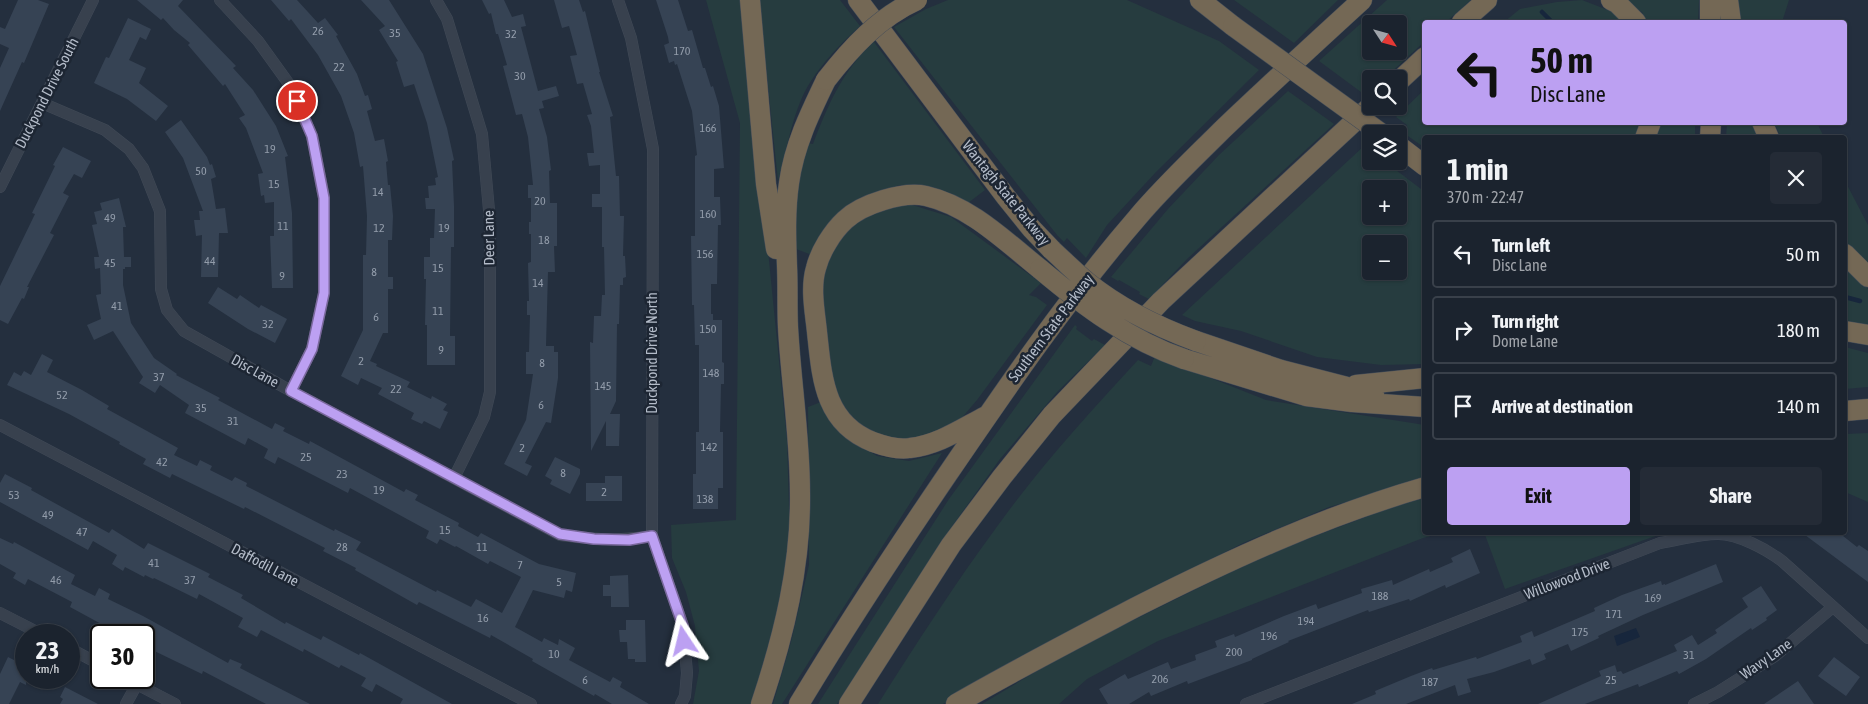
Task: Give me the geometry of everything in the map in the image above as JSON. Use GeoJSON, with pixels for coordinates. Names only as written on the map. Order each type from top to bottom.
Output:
{"type":"FeatureCollection","features":[{"type":"Feature","properties":{"kind":"highway"},"geometry":{"type":"LineString","coordinates":[[750,0],[766,184],[788,328],[798,442],[800,492],[799,539],[794,581],[761,704]]}},
{"type":"Feature","properties":{"kind":"highway","name":"Wantagh State Parkway"},"geometry":{"type":"LineString","coordinates":[[858,0],[1031,228],[1088,283],[1119,304],[1151,322],[1196,341],[1280,370],[1422,406]]}},
{"type":"Feature","properties":{"kind":"highway"},"geometry":{"type":"LineString","coordinates":[[788,328],[786,219],[789,182],[799,141],[826,80],[849,50],[877,25],[917,0]]}},
{"type":"Feature","properties":{"kind":"highway"},"geometry":{"type":"LineString","coordinates":[[1199,0],[1370,125]]}},
{"type":"Feature","properties":{"kind":"highway","name":"Southern State Parkway"},"geometry":{"type":"LineString","coordinates":[[799,704],[867,596],[987,415],[1035,347],[1137,217],[1194,157],[1362,0]]}},
{"type":"Feature","properties":{"kind":"highway"},"geometry":{"type":"LineString","coordinates":[[1464,20],[1488,0]]}},
{"type":"Feature","properties":{"kind":"highway"},"geometry":{"type":"LineString","coordinates":[[1611,0],[1617,3],[1634,20]]}},
{"type":"Feature","properties":{"kind":"highway"},"geometry":{"type":"LineString","coordinates":[[1710,0],[1710,20]]}},
{"type":"Feature","properties":{"kind":"highway"},"geometry":{"type":"LineString","coordinates":[[1728,0],[1731,20]]}},
{"type":"Feature","properties":{"kind":"highway"},"geometry":{"type":"LineString","coordinates":[[1407,74],[1422,60]]}},
{"type":"Feature","properties":{"kind":"highway"},"geometry":{"type":"LineString","coordinates":[[849,704],[951,545],[1052,415],[1161,301],[1362,114]]}},
{"type":"Feature","properties":{"kind":"highway"},"geometry":{"type":"LineString","coordinates":[[1407,152],[1422,162]]}},
{"type":"Feature","properties":{"kind":"highway"},"geometry":{"type":"LineString","coordinates":[[987,415],[935,443],[908,449],[883,446],[858,436],[839,419],[826,394],[820,366],[813,297],[816,268],[827,243],[845,220],[871,204],[896,197],[924,196],[952,204],[971,216],[1040,269],[1079,302],[1141,340],[1184,359],[1306,396],[1352,402],[1422,407]]}},
{"type":"Feature","properties":{"kind":"highway"},"geometry":{"type":"LineString","coordinates":[[1847,256],[1868,277]]}},
{"type":"Feature","properties":{"kind":"highway"},"geometry":{"type":"LineString","coordinates":[[1847,331],[1868,335]]}},
{"type":"Feature","properties":{"kind":"highway"},"geometry":{"type":"LineString","coordinates":[[1341,386],[1422,378]]}},
{"type":"Feature","properties":{"kind":"highway"},"geometry":{"type":"LineString","coordinates":[[1847,410],[1868,409]]}},
{"type":"Feature","properties":{"kind":"highway"},"geometry":{"type":"LineString","coordinates":[[956,704],[1078,637],[1201,574],[1270,542],[1388,498],[1422,488]]}},
{"type":"Feature","properties":{"kind":"street","name":"Duckpond Drive South"},"geometry":{"type":"LineString","coordinates":[[0,187],[93,0]]}},
{"type":"Feature","properties":{"kind":"street"},"geometry":{"type":"LineString","coordinates":[[220,0],[258,41],[290,84],[312,136],[324,198],[324,293],[312,349],[291,391]]}},
{"type":"Feature","properties":{"kind":"street","name":"Deer Lane"},"geometry":{"type":"LineString","coordinates":[[436,0],[447,19],[482,134],[490,221],[490,392],[484,417],[454,478]]}},
{"type":"Feature","properties":{"kind":"street","name":"Duckpond Drive North"},"geometry":{"type":"LineString","coordinates":[[618,0],[631,38],[653,149],[652,536],[683,626],[687,673],[685,696],[682,704]]}},
{"type":"Feature","properties":{"kind":"street","name":"Disc Lane"},"geometry":{"type":"LineString","coordinates":[[42,102],[105,130],[129,149],[143,168],[160,211],[161,289],[166,310],[184,331],[291,391],[560,534],[594,539],[629,540],[652,536]]}},
{"type":"Feature","properties":{"kind":"street","name":"Daffodil Lane"},"geometry":{"type":"LineString","coordinates":[[0,425],[531,704]]}},
{"type":"Feature","properties":{"kind":"street","name":"Willowood Drive"},"geometry":{"type":"LineString","coordinates":[[1246,704],[1660,543],[1712,535]]}},
{"type":"Feature","properties":{"kind":"street","name":"Willowood Drive"},"geometry":{"type":"LineString","coordinates":[[1724,535],[1750,542],[1767,550],[1782,561],[1868,638]]}},
{"type":"Feature","properties":{"kind":"street","name":"Wavy Lane"},"geometry":{"type":"LineString","coordinates":[[1694,704],[1718,692],[1775,656],[1833,607]]}},
{"type":"Feature","properties":{"kind":"street"},"geometry":{"type":"LineString","coordinates":[[0,613],[22,624]]}},
{"type":"Feature","properties":{"kind":"street"},"geometry":{"type":"LineString","coordinates":[[126,704],[134,689]]}},
{"type":"Feature","properties":{"kind":"street"},"geometry":{"type":"LineString","coordinates":[[146,689],[175,704]]}},
{"type":"Feature","properties":{"kind":"green space"},"geometry":{"type":"Polygon","coordinates":[[[706,0],[743,0],[787,441],[790,540],[777,626],[755,704],[693,704],[699,671],[695,626],[686,592],[672,558],[671,525],[736,520],[740,123],[706,0]]]}},
{"type":"Feature","properties":{"kind":"green space"},"geometry":{"type":"Polygon","coordinates":[[[759,0],[840,0],[860,26],[827,59],[805,92],[795,116],[778,181],[759,0]]]}},
{"type":"Feature","properties":{"kind":"green space"},"geometry":{"type":"Polygon","coordinates":[[[948,0],[1127,0],[1219,41],[1259,70],[1156,172],[1107,225],[1086,258],[1067,238],[1064,242],[1057,235],[894,27],[926,9],[948,0]]]}},
{"type":"Feature","properties":{"kind":"green space"},"geometry":{"type":"Polygon","coordinates":[[[1234,0],[1338,0],[1294,43],[1234,0]]]}},
{"type":"Feature","properties":{"kind":"green space"},"geometry":{"type":"Polygon","coordinates":[[[1387,0],[1471,0],[1448,20],[1422,20],[1422,44],[1408,57],[1408,15],[1370,15],[1387,0]]]}},
{"type":"Feature","properties":{"kind":"green space"},"geometry":{"type":"Polygon","coordinates":[[[1582,0],[1613,12],[1620,20],[1506,20],[1520,9],[1557,2],[1582,0]]]}},
{"type":"Feature","properties":{"kind":"green space"},"geometry":{"type":"Polygon","coordinates":[[[1619,0],[1699,0],[1698,20],[1646,20],[1642,12],[1619,0]]]}},
{"type":"Feature","properties":{"kind":"green space"},"geometry":{"type":"Polygon","coordinates":[[[1734,0],[1789,0],[1783,20],[1739,20],[1734,0]]]}},
{"type":"Feature","properties":{"kind":"green space"},"geometry":{"type":"Polygon","coordinates":[[[1362,22],[1362,60],[1404,60],[1394,70],[1362,70],[1362,93],[1319,61],[1362,22]]]}},
{"type":"Feature","properties":{"kind":"green space"},"geometry":{"type":"Polygon","coordinates":[[[874,42],[985,190],[968,203],[930,187],[900,185],[863,197],[830,222],[812,255],[796,249],[796,194],[806,143],[813,144],[837,89],[853,64],[874,42]]]}},
{"type":"Feature","properties":{"kind":"green space"},"geometry":{"type":"Polygon","coordinates":[[[1288,91],[1334,124],[1187,259],[1149,299],[1139,294],[1140,292],[1111,277],[1168,209],[1219,155],[1288,91]]]}},
{"type":"Feature","properties":{"kind":"green space"},"geometry":{"type":"Polygon","coordinates":[[[1422,92],[1422,125],[1641,125],[1636,135],[1422,135],[1422,146],[1407,135],[1407,125],[1396,117],[1398,115],[1407,115],[1407,106],[1422,92]]]}},
{"type":"Feature","properties":{"kind":"green space"},"geometry":{"type":"Polygon","coordinates":[[[1659,125],[1695,125],[1695,135],[1655,135],[1659,125]]]}},
{"type":"Feature","properties":{"kind":"green space"},"geometry":{"type":"Polygon","coordinates":[[[1727,125],[1754,125],[1758,135],[1726,135],[1727,125]]]}},
{"type":"Feature","properties":{"kind":"green space"},"geometry":{"type":"Polygon","coordinates":[[[1775,125],[1818,125],[1823,135],[1780,135],[1775,125]]]}},
{"type":"Feature","properties":{"kind":"green space"},"geometry":{"type":"Polygon","coordinates":[[[1362,148],[1362,170],[1396,170],[1422,190],[1422,364],[1381,365],[1317,357],[1241,331],[1195,321],[1182,315],[1362,148]]]}},
{"type":"Feature","properties":{"kind":"green space"},"geometry":{"type":"Polygon","coordinates":[[[1847,185],[1868,225],[1868,268],[1847,244],[1847,185]]]}},
{"type":"Feature","properties":{"kind":"green space"},"geometry":{"type":"Polygon","coordinates":[[[906,203],[951,217],[1041,283],[1029,295],[1036,297],[1047,305],[977,400],[954,427],[917,440],[895,440],[862,429],[841,406],[832,391],[821,283],[824,267],[840,237],[869,211],[906,203]]]}},
{"type":"Feature","properties":{"kind":"green space"},"geometry":{"type":"Polygon","coordinates":[[[1847,267],[1868,289],[1868,325],[1847,321],[1847,267]]]}},
{"type":"Feature","properties":{"kind":"green space"},"geometry":{"type":"Polygon","coordinates":[[[1075,325],[1076,329],[1092,341],[1094,339],[1105,345],[1058,391],[1000,459],[948,532],[837,704],[818,704],[949,499],[1075,325]]]}},
{"type":"Feature","properties":{"kind":"green space"},"geometry":{"type":"Polygon","coordinates":[[[1847,348],[1868,353],[1868,387],[1847,389],[1847,348]]]}},
{"type":"Feature","properties":{"kind":"green space"},"geometry":{"type":"Polygon","coordinates":[[[1155,356],[1266,400],[1422,425],[1422,480],[1329,507],[1243,543],[1052,640],[943,704],[878,704],[965,571],[1029,484],[1082,421],[1138,360],[1151,366],[1155,356]]]}},
{"type":"Feature","properties":{"kind":"green space"},"geometry":{"type":"Polygon","coordinates":[[[821,402],[844,436],[877,456],[909,461],[942,453],[782,704],[773,704],[791,642],[809,565],[808,407],[821,402]]]}},
{"type":"Feature","properties":{"kind":"green space"},"geometry":{"type":"Polygon","coordinates":[[[1868,433],[1868,502],[1847,493],[1847,434],[1868,433]]]}},
{"type":"Feature","properties":{"kind":"green space"},"geometry":{"type":"Polygon","coordinates":[[[1422,499],[1422,535],[1434,535],[1158,641],[1087,679],[1059,704],[982,704],[1067,653],[1265,555],[1395,506],[1422,499]]]}},
{"type":"Feature","properties":{"kind":"green space"},"geometry":{"type":"Polygon","coordinates":[[[1485,535],[1658,535],[1505,589],[1485,535]]]}},
{"type":"Feature","properties":{"kind":"water"},"geometry":{"type":"Polygon","coordinates":[[[1636,628],[1640,637],[1617,646],[1614,636],[1636,628]]]}},
{"type":"Feature","properties":{"kind":"building"},"geometry":{"type":"Polygon","coordinates":[[[18,0],[38,0],[49,4],[24,63],[22,62],[0,111],[0,68],[9,48],[0,44],[0,27],[5,29],[18,0]]]}},
{"type":"Feature","properties":{"kind":"building"},"geometry":{"type":"Polygon","coordinates":[[[137,0],[183,0],[178,6],[236,66],[233,68],[253,90],[276,126],[288,156],[285,157],[292,213],[293,288],[272,288],[270,236],[274,236],[274,202],[265,203],[264,195],[261,196],[258,174],[263,173],[246,128],[239,118],[245,115],[225,84],[223,86],[188,45],[190,43],[163,18],[161,20],[137,0]]]}},
{"type":"Feature","properties":{"kind":"building"},"geometry":{"type":"Polygon","coordinates":[[[271,0],[297,0],[318,23],[325,18],[338,35],[336,36],[357,74],[365,96],[368,95],[372,109],[367,111],[375,141],[384,139],[393,216],[392,240],[388,240],[388,277],[393,277],[393,289],[388,289],[388,333],[383,333],[370,361],[377,364],[376,366],[410,382],[407,387],[431,399],[432,396],[447,404],[443,410],[448,412],[440,429],[424,421],[422,424],[411,419],[414,413],[378,394],[382,388],[361,378],[358,385],[341,376],[363,330],[363,255],[366,255],[367,216],[363,166],[360,167],[354,133],[341,96],[318,55],[291,19],[289,21],[271,0]]]}},
{"type":"Feature","properties":{"kind":"building"},"geometry":{"type":"Polygon","coordinates":[[[361,0],[389,0],[423,54],[447,128],[454,160],[452,161],[454,247],[451,247],[450,336],[455,336],[455,365],[427,365],[424,257],[430,257],[430,238],[434,238],[435,209],[426,209],[425,198],[429,198],[428,186],[436,185],[435,178],[438,177],[427,123],[414,84],[404,87],[396,62],[398,61],[379,30],[385,26],[361,0]]]}},
{"type":"Feature","properties":{"kind":"building"},"geometry":{"type":"Polygon","coordinates":[[[482,0],[504,0],[512,17],[523,14],[526,26],[521,27],[538,91],[556,86],[559,96],[542,101],[544,108],[539,109],[547,137],[551,170],[549,171],[550,203],[557,203],[557,246],[554,246],[555,272],[548,272],[546,346],[554,346],[554,352],[558,352],[558,378],[551,423],[546,422],[525,463],[532,466],[527,476],[504,464],[526,420],[533,374],[526,374],[526,352],[529,352],[530,315],[527,315],[527,301],[529,301],[528,263],[531,262],[529,222],[531,222],[531,198],[528,198],[528,185],[533,185],[528,137],[522,114],[516,115],[503,66],[507,65],[498,34],[496,34],[491,13],[489,14],[482,0]]]}},
{"type":"Feature","properties":{"kind":"building"},"geometry":{"type":"Polygon","coordinates":[[[554,0],[579,0],[583,12],[585,11],[599,72],[613,116],[610,117],[616,176],[619,176],[620,216],[624,216],[623,256],[625,256],[626,277],[623,278],[623,285],[620,285],[619,324],[617,324],[616,401],[610,414],[620,414],[619,446],[606,446],[606,421],[591,451],[590,342],[593,343],[594,316],[601,316],[602,295],[605,295],[602,207],[592,207],[592,194],[600,194],[600,165],[589,166],[587,153],[594,153],[591,126],[587,115],[592,114],[583,83],[577,84],[570,56],[577,55],[569,26],[562,28],[554,0]]]}},
{"type":"Feature","properties":{"kind":"building"},"geometry":{"type":"Polygon","coordinates":[[[656,0],[678,0],[688,31],[692,30],[703,68],[705,68],[711,87],[713,86],[719,106],[724,168],[714,169],[714,197],[720,197],[721,225],[718,225],[717,284],[711,284],[711,314],[713,314],[713,320],[722,320],[722,362],[724,363],[724,384],[721,384],[720,432],[723,432],[723,488],[718,488],[718,509],[693,509],[693,474],[696,474],[696,432],[699,432],[699,345],[695,345],[694,305],[692,305],[691,236],[695,236],[695,156],[697,155],[692,111],[677,64],[675,65],[674,61],[669,63],[664,45],[669,43],[668,37],[656,0]]]}},
{"type":"Feature","properties":{"kind":"building"},"geometry":{"type":"Polygon","coordinates":[[[128,18],[151,29],[146,40],[140,37],[129,60],[146,68],[139,83],[168,106],[156,121],[127,99],[94,83],[106,57],[109,58],[128,18]]]}},
{"type":"Feature","properties":{"kind":"building"},"geometry":{"type":"Polygon","coordinates":[[[181,120],[207,157],[210,165],[212,164],[216,177],[211,179],[216,209],[225,208],[228,233],[219,233],[218,277],[201,277],[202,235],[196,236],[194,220],[200,220],[199,211],[203,211],[183,158],[165,132],[181,120]]]}},
{"type":"Feature","properties":{"kind":"building"},"geometry":{"type":"Polygon","coordinates":[[[63,147],[91,161],[82,178],[74,174],[63,193],[69,196],[50,233],[54,235],[27,287],[29,287],[24,299],[22,298],[8,324],[0,320],[0,286],[35,214],[32,213],[63,147]]]}},
{"type":"Feature","properties":{"kind":"building"},"geometry":{"type":"Polygon","coordinates":[[[119,198],[126,227],[123,227],[124,257],[131,257],[131,267],[123,269],[123,285],[131,323],[154,358],[176,375],[220,398],[218,400],[272,429],[275,423],[285,428],[283,431],[309,444],[310,441],[404,492],[406,489],[418,495],[415,500],[459,523],[458,526],[478,537],[481,533],[539,564],[576,573],[572,592],[566,590],[564,598],[533,590],[515,627],[542,642],[544,638],[558,645],[559,639],[575,648],[569,660],[610,682],[613,677],[622,682],[620,687],[649,704],[612,704],[595,694],[594,696],[491,635],[490,638],[419,602],[417,605],[355,570],[356,568],[323,551],[325,548],[245,507],[244,509],[172,474],[170,478],[143,464],[146,459],[119,444],[120,442],[69,414],[7,385],[14,372],[21,376],[24,371],[31,375],[42,354],[53,360],[47,372],[82,390],[109,406],[107,409],[178,448],[174,455],[197,466],[200,460],[212,466],[210,470],[232,481],[235,477],[247,483],[246,486],[334,531],[335,529],[361,542],[356,550],[436,592],[437,590],[471,607],[476,599],[502,613],[521,577],[490,561],[488,564],[440,539],[437,544],[426,538],[429,531],[350,488],[348,493],[278,457],[275,464],[264,458],[268,449],[248,438],[245,445],[185,413],[189,405],[160,385],[155,393],[139,383],[143,377],[113,331],[94,340],[87,325],[101,319],[96,295],[101,294],[100,268],[95,269],[94,257],[99,257],[92,225],[97,224],[94,212],[102,210],[100,203],[119,198]]]}},
{"type":"Feature","properties":{"kind":"building"},"geometry":{"type":"Polygon","coordinates":[[[218,287],[237,299],[240,295],[259,308],[261,305],[287,319],[275,343],[248,329],[208,303],[218,287]]]}},
{"type":"Feature","properties":{"kind":"building"},"geometry":{"type":"Polygon","coordinates":[[[555,457],[580,469],[580,474],[570,494],[550,484],[552,480],[545,476],[555,457]]]}},
{"type":"Feature","properties":{"kind":"building"},"geometry":{"type":"Polygon","coordinates":[[[5,474],[109,533],[112,529],[144,549],[148,543],[210,574],[208,577],[243,595],[241,598],[285,624],[286,622],[321,640],[323,636],[359,655],[360,653],[452,704],[400,704],[403,699],[376,684],[372,692],[361,686],[366,678],[341,665],[339,668],[304,649],[303,652],[261,630],[257,637],[238,627],[243,618],[199,594],[197,599],[154,578],[145,575],[144,577],[125,567],[123,571],[112,564],[117,555],[93,541],[88,550],[0,502],[0,483],[5,474]]]}},
{"type":"Feature","properties":{"kind":"building"},"geometry":{"type":"Polygon","coordinates":[[[605,476],[622,476],[622,501],[586,501],[586,483],[605,483],[605,476]]]}},
{"type":"Feature","properties":{"kind":"building"},"geometry":{"type":"Polygon","coordinates":[[[1805,535],[1842,535],[1857,547],[1859,545],[1868,551],[1868,582],[1805,535]]]}},
{"type":"Feature","properties":{"kind":"building"},"geometry":{"type":"Polygon","coordinates":[[[0,538],[13,544],[14,542],[75,575],[71,584],[95,596],[99,588],[110,594],[108,599],[143,616],[228,663],[230,659],[242,664],[240,668],[310,704],[266,704],[203,671],[202,674],[155,651],[155,624],[101,624],[70,607],[72,602],[28,579],[25,585],[13,578],[16,573],[0,564],[0,538]]]}},
{"type":"Feature","properties":{"kind":"building"},"geometry":{"type":"Polygon","coordinates":[[[1470,549],[1480,573],[1446,588],[1445,585],[1410,601],[1409,599],[1369,612],[1368,610],[1288,641],[1252,660],[1188,684],[1187,681],[1151,696],[1149,692],[1129,704],[1108,704],[1099,689],[1125,674],[1128,679],[1168,662],[1171,669],[1196,660],[1195,655],[1217,647],[1215,641],[1234,634],[1235,637],[1316,604],[1318,609],[1362,593],[1361,589],[1392,580],[1393,585],[1429,569],[1430,572],[1453,562],[1451,558],[1470,549]]]}},
{"type":"Feature","properties":{"kind":"building"},"geometry":{"type":"Polygon","coordinates":[[[1716,564],[1723,582],[1643,615],[1571,651],[1568,644],[1544,654],[1546,659],[1532,665],[1530,659],[1467,679],[1471,692],[1458,696],[1455,685],[1406,704],[1352,704],[1376,694],[1375,691],[1411,676],[1432,668],[1433,670],[1476,657],[1477,659],[1522,642],[1520,636],[1532,631],[1534,637],[1595,611],[1594,608],[1622,595],[1661,581],[1662,585],[1665,585],[1716,564]]]}},
{"type":"Feature","properties":{"kind":"building"},"geometry":{"type":"Polygon","coordinates":[[[628,575],[629,607],[611,607],[611,596],[603,596],[603,585],[610,585],[610,576],[628,575]]]}},
{"type":"Feature","properties":{"kind":"building"},"geometry":{"type":"Polygon","coordinates":[[[1761,586],[1777,610],[1766,618],[1767,620],[1752,630],[1751,628],[1706,659],[1679,674],[1677,671],[1639,687],[1638,684],[1585,704],[1538,704],[1601,676],[1599,671],[1615,665],[1617,672],[1621,671],[1623,674],[1677,651],[1674,645],[1692,635],[1698,645],[1717,633],[1715,630],[1748,607],[1742,598],[1761,586]]]}},
{"type":"Feature","properties":{"kind":"building"},"geometry":{"type":"Polygon","coordinates":[[[626,620],[645,620],[646,662],[635,662],[635,659],[628,659],[627,642],[620,642],[619,630],[626,630],[626,620]]]}},
{"type":"Feature","properties":{"kind":"building"},"geometry":{"type":"Polygon","coordinates":[[[8,657],[15,660],[16,689],[9,704],[0,704],[0,674],[8,657]]]}},
{"type":"Feature","properties":{"kind":"building"},"geometry":{"type":"Polygon","coordinates":[[[1834,657],[1860,677],[1846,696],[1818,676],[1834,657]]]}},
{"type":"Feature","properties":{"kind":"building"},"geometry":{"type":"Polygon","coordinates":[[[1798,681],[1814,704],[1764,704],[1798,681]]]}},
{"type":"Feature","properties":{"kind":"building"},"geometry":{"type":"Polygon","coordinates":[[[64,689],[69,689],[98,704],[60,704],[63,699],[60,697],[64,689]]]}},
{"type":"Feature","properties":{"kind":"waterway"},"geometry":{"type":"LineString","coordinates":[[1542,12],[1550,20]]}},
{"type":"Feature","properties":{"kind":"waterway"},"geometry":{"type":"LineString","coordinates":[[1847,298],[1860,301]]}},
{"type":"Feature","properties":{"kind":"route"},"geometry":{"type":"LineString","coordinates":[[297,101],[312,136],[324,198],[324,293],[312,349],[291,391],[560,534],[594,539],[629,540],[652,536],[683,626],[684,641]]}}]}
